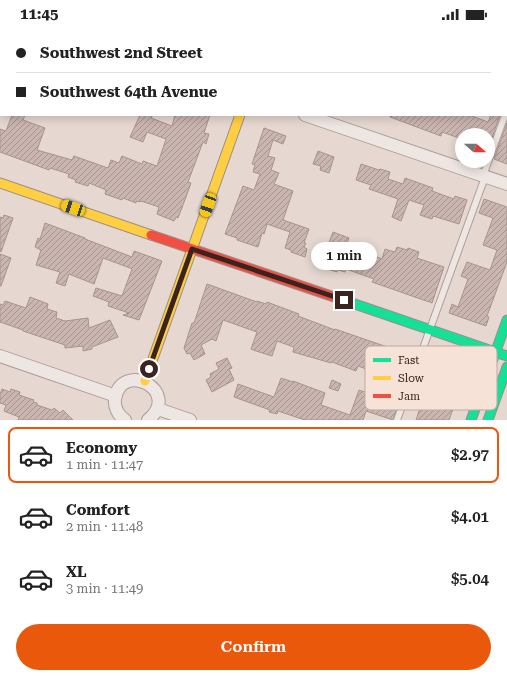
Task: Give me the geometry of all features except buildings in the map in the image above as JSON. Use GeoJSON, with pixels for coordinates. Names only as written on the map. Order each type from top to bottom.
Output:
{"type":"FeatureCollection","features":[{"type":"Feature","properties":{"kind":"street"},"geometry":{"type":"LineString","coordinates":[[145,381],[240,116]]}},
{"type":"Feature","properties":{"kind":"street"},"geometry":{"type":"LineString","coordinates":[[308,116],[507,184]]}},
{"type":"Feature","properties":{"kind":"street"},"geometry":{"type":"LineString","coordinates":[[0,183],[475,346]]}},
{"type":"Feature","properties":{"kind":"street"},"geometry":{"type":"LineString","coordinates":[[497,348],[507,320]]}},
{"type":"Feature","properties":{"kind":"street"},"geometry":{"type":"LineString","coordinates":[[497,354],[507,356]]}},
{"type":"Feature","properties":{"kind":"street"},"geometry":{"type":"LineString","coordinates":[[0,356],[116,396]]}},
{"type":"Feature","properties":{"kind":"street"},"geometry":{"type":"LineString","coordinates":[[497,401],[502,390],[507,367]]}},
{"type":"Feature","properties":{"kind":"street"},"geometry":{"type":"LineString","coordinates":[[125,420],[116,408],[116,396],[118,390],[127,382],[133,380],[145,381],[155,389],[159,402],[158,409],[148,420]]}},
{"type":"Feature","properties":{"kind":"street"},"geometry":{"type":"LineString","coordinates":[[158,409],[190,420]]}},
{"type":"Feature","properties":{"kind":"street"},"geometry":{"type":"LineString","coordinates":[[471,420],[475,410]]}},
{"type":"Feature","properties":{"kind":"street"},"geometry":{"type":"LineString","coordinates":[[488,420],[493,410]]}},
{"type":"Feature","properties":{"kind":"lane"},"geometry":{"type":"LineString","coordinates":[[423,346],[505,116]]}},
{"type":"Feature","properties":{"kind":"lane"},"geometry":{"type":"LineString","coordinates":[[397,420],[401,410]]}},
{"type":"Feature","properties":{"kind":"traffic: fast"},"geometry":{"type":"LineString","coordinates":[[343,300],[478,346]]}},
{"type":"Feature","properties":{"kind":"traffic: fast"},"geometry":{"type":"LineString","coordinates":[[497,348],[507,320]]}},
{"type":"Feature","properties":{"kind":"traffic: fast"},"geometry":{"type":"LineString","coordinates":[[497,353],[507,356]]}},
{"type":"Feature","properties":{"kind":"traffic: fast"},"geometry":{"type":"LineString","coordinates":[[497,395],[507,367]]}},
{"type":"Feature","properties":{"kind":"traffic: fast"},"geometry":{"type":"LineString","coordinates":[[471,420],[475,410]]}},
{"type":"Feature","properties":{"kind":"traffic: fast"},"geometry":{"type":"LineString","coordinates":[[488,420],[492,410]]}},
{"type":"Feature","properties":{"kind":"traffic: slow"},"geometry":{"type":"LineString","coordinates":[[145,381],[240,116]]}},
{"type":"Feature","properties":{"kind":"traffic: slow"},"geometry":{"type":"LineString","coordinates":[[0,183],[151,235]]}},
{"type":"Feature","properties":{"kind":"traffic: jam"},"geometry":{"type":"LineString","coordinates":[[151,235],[343,300]]}},
{"type":"Feature","properties":{"kind":"route"},"geometry":{"type":"LineString","coordinates":[[149,369],[192,249],[344,300]]}}]}
